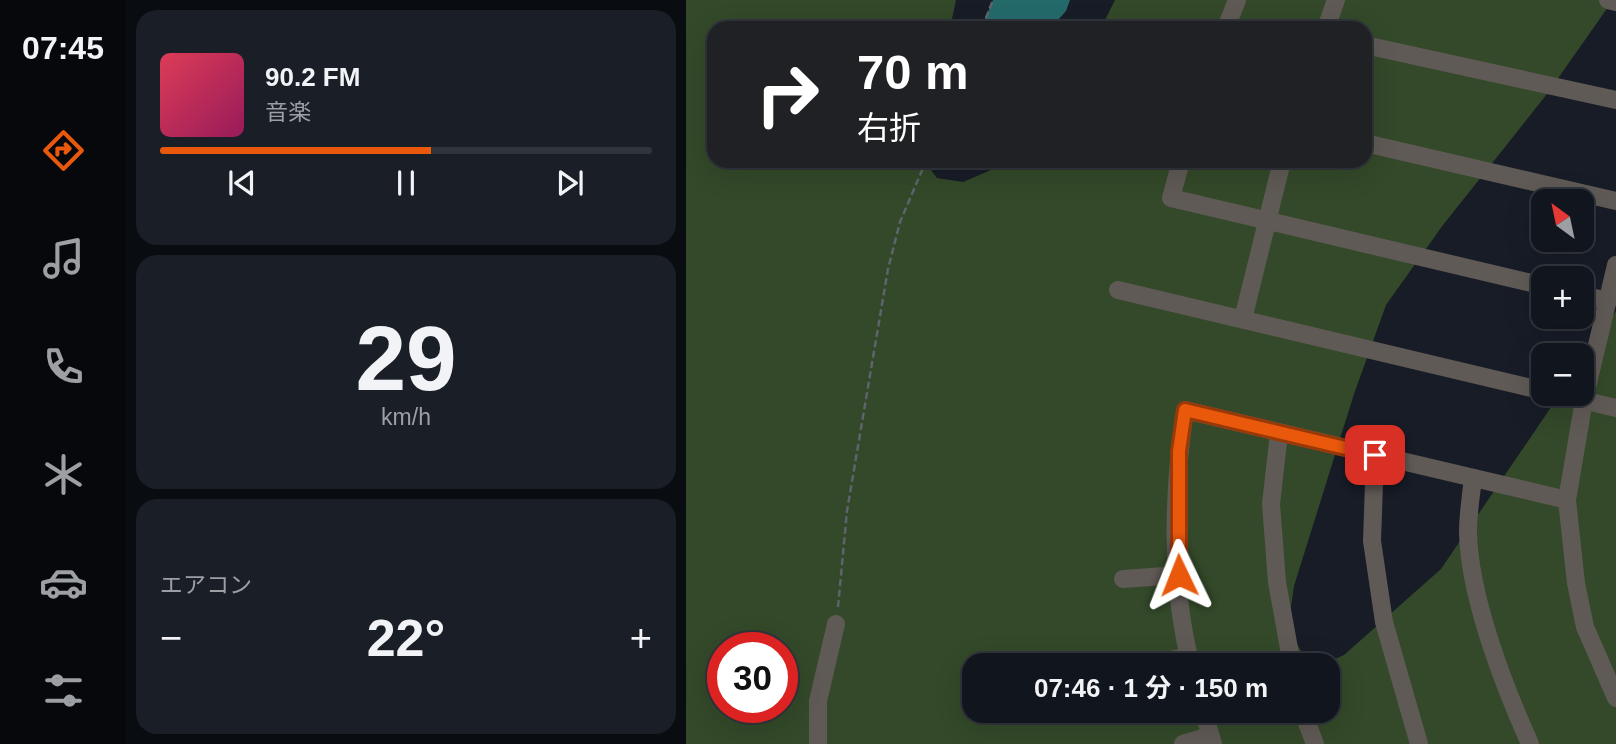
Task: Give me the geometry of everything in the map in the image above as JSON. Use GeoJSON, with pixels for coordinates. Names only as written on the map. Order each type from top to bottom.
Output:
{"type":"FeatureCollection","features":[{"type":"Feature","properties":{"kind":"street"},"geometry":{"type":"LineString","coordinates":[[1229,21],[1237,0]]}},
{"type":"Feature","properties":{"kind":"street"},"geometry":{"type":"LineString","coordinates":[[1328,21],[1336,0]]}},
{"type":"Feature","properties":{"kind":"street"},"geometry":{"type":"LineString","coordinates":[[1608,0],[1616,2]]}},
{"type":"Feature","properties":{"kind":"street"},"geometry":{"type":"LineString","coordinates":[[1372,47],[1616,100]]}},
{"type":"Feature","properties":{"kind":"street"},"geometry":{"type":"LineString","coordinates":[[1372,145],[1616,201]]}},
{"type":"Feature","properties":{"kind":"street"},"geometry":{"type":"LineString","coordinates":[[1179,168],[1171,198],[1531,283]]}},
{"type":"Feature","properties":{"kind":"street"},"geometry":{"type":"LineString","coordinates":[[1243,319],[1280,168]]}},
{"type":"Feature","properties":{"kind":"street"},"geometry":{"type":"LineString","coordinates":[[1594,359],[1616,265]]}},
{"type":"Feature","properties":{"kind":"street"},"geometry":{"type":"LineString","coordinates":[[1118,290],[1531,388]]}},
{"type":"Feature","properties":{"kind":"street"},"geometry":{"type":"LineString","coordinates":[[1594,298],[1608,301]]}},
{"type":"Feature","properties":{"kind":"street"},"geometry":{"type":"LineString","coordinates":[[1594,402],[1616,408]]}},
{"type":"Feature","properties":{"kind":"street"},"geometry":{"type":"LineString","coordinates":[[1583,406],[1567,500],[1576,583],[1585,627],[1616,698]]}},
{"type":"Feature","properties":{"kind":"street"},"geometry":{"type":"LineString","coordinates":[[1189,653],[1179,575],[1179,451],[1185,410],[1567,500]]}},
{"type":"Feature","properties":{"kind":"street"},"geometry":{"type":"LineString","coordinates":[[1279,433],[1271,504],[1277,582],[1290,653]]}},
{"type":"Feature","properties":{"kind":"street"},"geometry":{"type":"LineString","coordinates":[[1375,455],[1372,541],[1384,622],[1419,744]]}},
{"type":"Feature","properties":{"kind":"street"},"geometry":{"type":"LineString","coordinates":[[1473,478],[1468,533],[1476,586],[1507,692],[1530,744]]}},
{"type":"Feature","properties":{"kind":"street"},"geometry":{"type":"LineString","coordinates":[[1123,579],[1179,575]]}},
{"type":"Feature","properties":{"kind":"street"},"geometry":{"type":"LineString","coordinates":[[818,744],[818,701],[836,624]]}},
{"type":"Feature","properties":{"kind":"street"},"geometry":{"type":"LineString","coordinates":[[1183,744],[1212,740],[1207,723]]}},
{"type":"Feature","properties":{"kind":"street"},"geometry":{"type":"LineString","coordinates":[[1307,723],[1315,744]]}},
{"type":"Feature","properties":{"kind":"path"},"geometry":{"type":"LineString","coordinates":[[985,21],[993,0]]}},
{"type":"Feature","properties":{"kind":"path"},"geometry":{"type":"LineString","coordinates":[[836,624],[847,511],[888,269],[900,222],[923,168]]}},
{"type":"Feature","properties":{"kind":"shaded area"},"geometry":{"type":"Polygon","coordinates":[[[686,0],[956,0],[952,21],[707,21],[707,168],[929,168],[937,178],[963,182],[996,168],[1372,168],[1372,21],[1104,21],[1115,0],[1613,0],[1547,94],[1443,225],[1386,305],[1354,394],[1294,586],[1288,627],[1302,653],[962,653],[962,723],[1340,723],[1340,657],[1441,569],[1552,406],[1594,406],[1594,343],[1616,311],[1616,744],[686,744],[686,0]]]}},
{"type":"Feature","properties":{"kind":"shaded area"},"geometry":{"type":"Polygon","coordinates":[[[993,0],[1070,0],[1066,11],[1057,21],[984,21],[993,0]]]}},
{"type":"Feature","properties":{"kind":"route"},"geometry":{"type":"LineString","coordinates":[[1179,575],[1179,451],[1185,410],[1375,455]]}}]}
